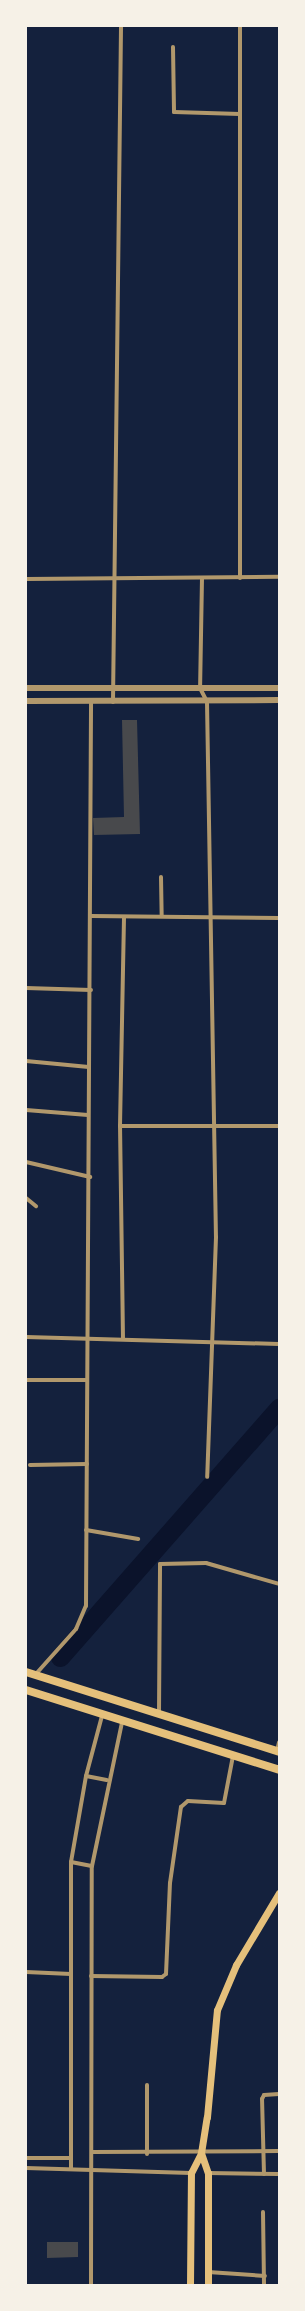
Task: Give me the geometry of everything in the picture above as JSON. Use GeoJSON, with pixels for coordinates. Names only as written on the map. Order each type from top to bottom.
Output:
{"type":"FeatureCollection","features":[{"type":"Feature","properties":{"kind":"main road"},"geometry":{"type":"LineString","coordinates":[[26,1672],[278,1752]]}},
{"type":"Feature","properties":{"kind":"main road"},"geometry":{"type":"LineString","coordinates":[[26,1690],[102,1716],[279,1770]]}},
{"type":"Feature","properties":{"kind":"main road"},"geometry":{"type":"LineString","coordinates":[[190,2285],[191,2173],[201,2153],[220,2002],[236,1965],[279,1893]]}},
{"type":"Feature","properties":{"kind":"main road"},"geometry":{"type":"LineString","coordinates":[[201,2153],[208,2173],[208,2285]]}},
{"type":"Feature","properties":{"kind":"street"},"geometry":{"type":"LineString","coordinates":[[113,702],[120,26]]}},
{"type":"Feature","properties":{"kind":"street"},"geometry":{"type":"LineString","coordinates":[[240,26],[240,578]]}},
{"type":"Feature","properties":{"kind":"street"},"geometry":{"type":"LineString","coordinates":[[173,47],[174,112],[240,114]]}},
{"type":"Feature","properties":{"kind":"street"},"geometry":{"type":"LineString","coordinates":[[26,579],[115,580],[279,577]]}},
{"type":"Feature","properties":{"kind":"street"},"geometry":{"type":"LineString","coordinates":[[202,578],[200,688],[207,702],[215,1127],[213,1342],[207,1476]]}},
{"type":"Feature","properties":{"kind":"street"},"geometry":{"type":"LineString","coordinates":[[26,688],[279,688]]}},
{"type":"Feature","properties":{"kind":"street"},"geometry":{"type":"LineString","coordinates":[[26,701],[207,702],[279,700]]}},
{"type":"Feature","properties":{"kind":"street"},"geometry":{"type":"LineString","coordinates":[[34,1675],[76,1629],[84,1616],[87,1464],[87,1380],[85,1338],[90,1177],[88,1115],[92,916],[91,702]]}},
{"type":"Feature","properties":{"kind":"street"},"geometry":{"type":"LineString","coordinates":[[161,877],[162,916]]}},
{"type":"Feature","properties":{"kind":"street"},"geometry":{"type":"LineString","coordinates":[[92,916],[279,918]]}},
{"type":"Feature","properties":{"kind":"street"},"geometry":{"type":"LineString","coordinates":[[123,1339],[120,1126],[124,917]]}},
{"type":"Feature","properties":{"kind":"street"},"geometry":{"type":"LineString","coordinates":[[26,988],[91,990]]}},
{"type":"Feature","properties":{"kind":"street"},"geometry":{"type":"LineString","coordinates":[[26,1061],[89,1067]]}},
{"type":"Feature","properties":{"kind":"street"},"geometry":{"type":"LineString","coordinates":[[26,1110],[88,1115]]}},
{"type":"Feature","properties":{"kind":"street"},"geometry":{"type":"LineString","coordinates":[[120,1126],[279,1126]]}},
{"type":"Feature","properties":{"kind":"street"},"geometry":{"type":"LineString","coordinates":[[26,1162],[90,1177]]}},
{"type":"Feature","properties":{"kind":"street"},"geometry":{"type":"LineString","coordinates":[[26,1198],[36,1206]]}},
{"type":"Feature","properties":{"kind":"street"},"geometry":{"type":"LineString","coordinates":[[26,1336],[279,1344]]}},
{"type":"Feature","properties":{"kind":"street"},"geometry":{"type":"LineString","coordinates":[[26,1380],[87,1380]]}},
{"type":"Feature","properties":{"kind":"street"},"geometry":{"type":"LineString","coordinates":[[30,1465],[87,1464]]}},
{"type":"Feature","properties":{"kind":"street"},"geometry":{"type":"LineString","coordinates":[[86,1530],[138,1539]]}},
{"type":"Feature","properties":{"kind":"street"},"geometry":{"type":"LineString","coordinates":[[158,1714],[160,1564],[206,1563],[279,1584]]}},
{"type":"Feature","properties":{"kind":"street"},"geometry":{"type":"LineString","coordinates":[[71,2169],[71,1862],[86,1776],[102,1716]]}},
{"type":"Feature","properties":{"kind":"street"},"geometry":{"type":"LineString","coordinates":[[91,2285],[92,1866],[107,1780],[122,1722]]}},
{"type":"Feature","properties":{"kind":"street"},"geometry":{"type":"LineString","coordinates":[[278,1752],[279,1742]]}},
{"type":"Feature","properties":{"kind":"street"},"geometry":{"type":"LineString","coordinates":[[91,1976],[162,1977],[166,1974],[170,1883],[181,1807],[188,1801],[224,1803],[233,1755]]}},
{"type":"Feature","properties":{"kind":"street"},"geometry":{"type":"LineString","coordinates":[[86,1776],[107,1780]]}},
{"type":"Feature","properties":{"kind":"street"},"geometry":{"type":"LineString","coordinates":[[71,1862],[92,1866]]}},
{"type":"Feature","properties":{"kind":"street"},"geometry":{"type":"LineString","coordinates":[[26,1972],[71,1974]]}},
{"type":"Feature","properties":{"kind":"street"},"geometry":{"type":"LineString","coordinates":[[147,2085],[147,2154]]}},
{"type":"Feature","properties":{"kind":"street"},"geometry":{"type":"LineString","coordinates":[[264,2174],[262,2099],[264,2095],[279,2094]]}},
{"type":"Feature","properties":{"kind":"street"},"geometry":{"type":"LineString","coordinates":[[92,2152],[147,2154],[279,2151]]}},
{"type":"Feature","properties":{"kind":"street"},"geometry":{"type":"LineString","coordinates":[[26,2158],[71,2158]]}},
{"type":"Feature","properties":{"kind":"street"},"geometry":{"type":"LineString","coordinates":[[26,2168],[191,2173]]}},
{"type":"Feature","properties":{"kind":"street"},"geometry":{"type":"LineString","coordinates":[[208,2173],[279,2174]]}},
{"type":"Feature","properties":{"kind":"street"},"geometry":{"type":"LineString","coordinates":[[263,2212],[264,2285]]}},
{"type":"Feature","properties":{"kind":"street"},"geometry":{"type":"LineString","coordinates":[[208,2272],[265,2276]]}},
{"type":"Feature","properties":{"kind":"building"},"geometry":{"type":"Polygon","coordinates":[[[122,720],[137,720],[140,834],[94,835],[93,818],[124,817],[122,720]]]}},
{"type":"Feature","properties":{"kind":"building"},"geometry":{"type":"Polygon","coordinates":[[[47,2242],[78,2242],[78,2257],[47,2258],[47,2242]]]}},
{"type":"Feature","properties":{"kind":"waterway"},"geometry":{"type":"LineString","coordinates":[[60,1657],[279,1408]]}}]}
